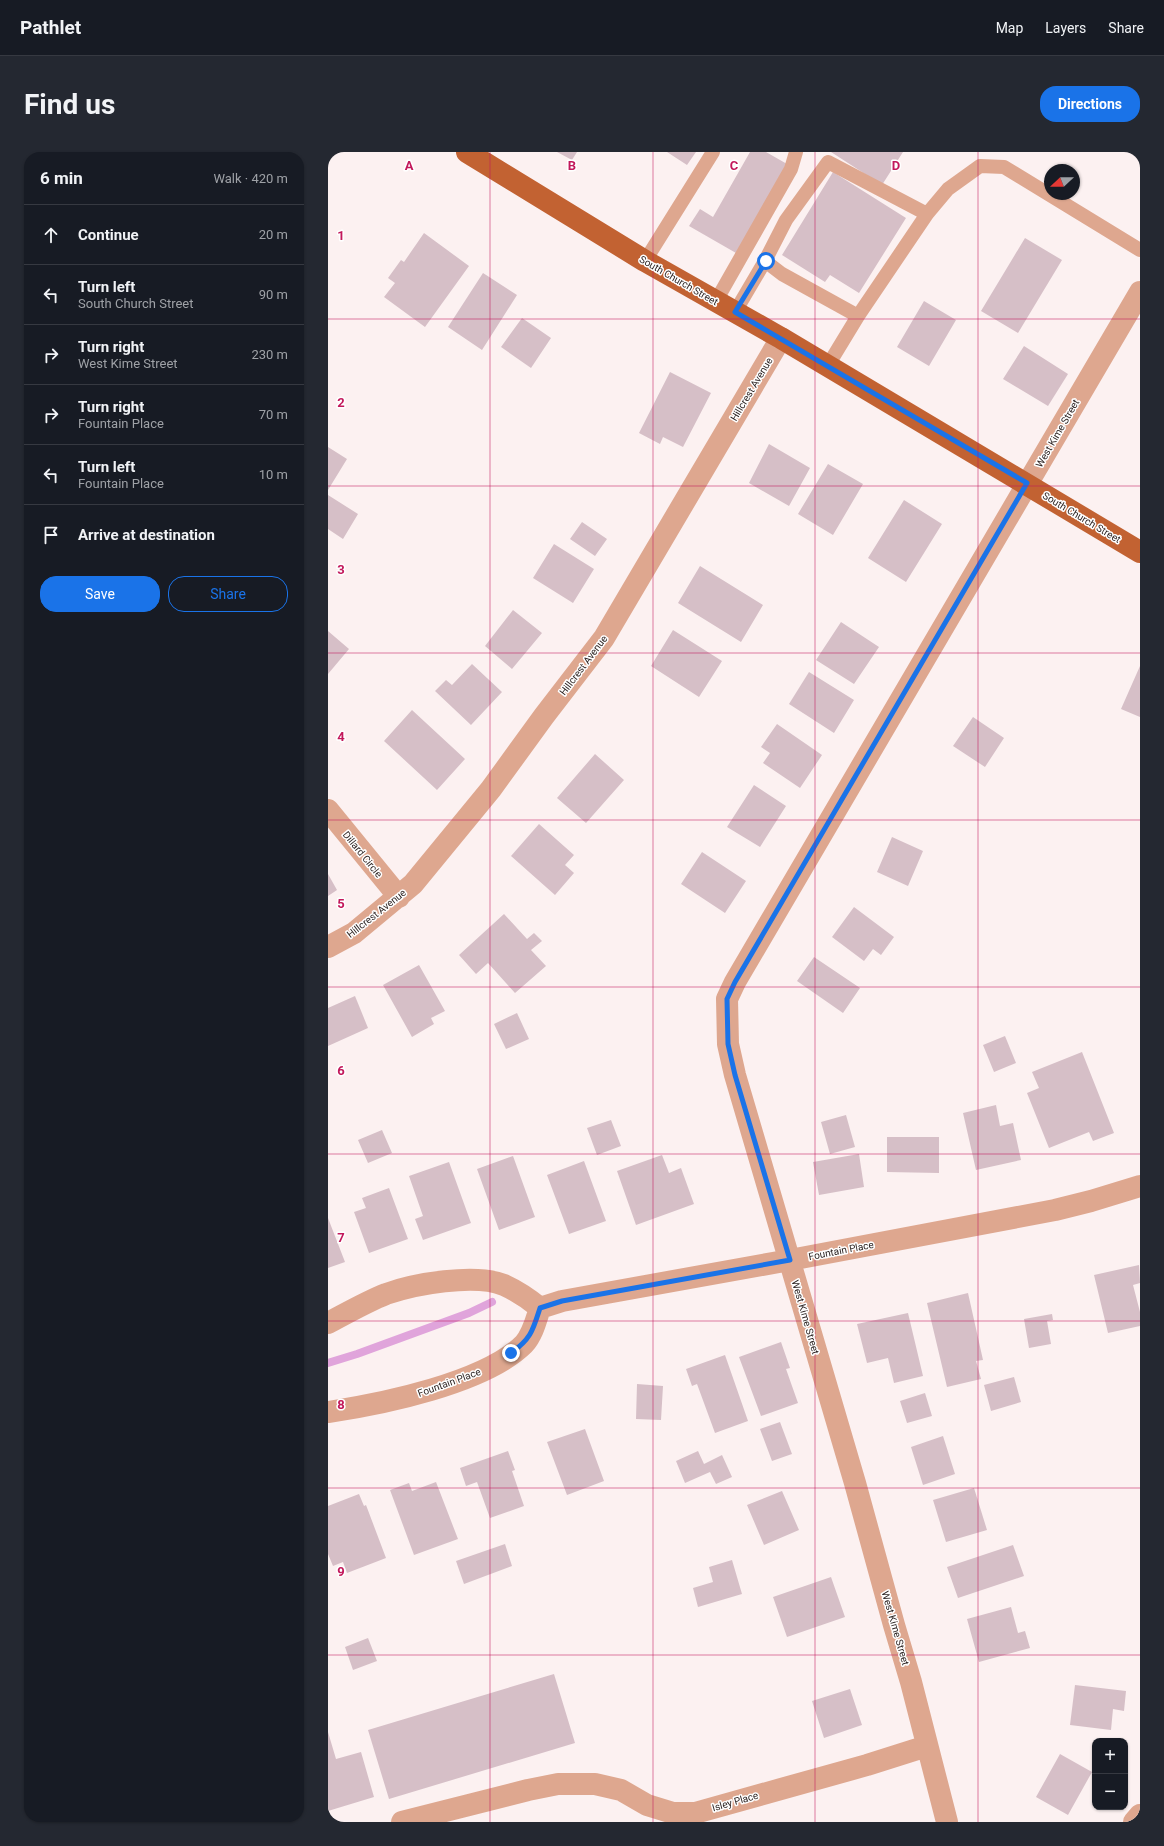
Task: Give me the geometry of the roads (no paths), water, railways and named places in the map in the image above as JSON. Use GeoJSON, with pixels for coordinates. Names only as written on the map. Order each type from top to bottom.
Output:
{"type":"FeatureCollection","features":[{"type":"Feature","properties":{"kind":"main road","name":"South Church Street"},"geometry":{"type":"LineString","coordinates":[[467,152],[645,260],[781,338],[827,367],[1027,483],[1140,552]]}},
{"type":"Feature","properties":{"kind":"street","name":"West Kime Street"},"geometry":{"type":"LineString","coordinates":[[947,1822],[911,1682],[855,1483],[730,1052],[728,1044],[727,999],[739,975],[1027,483],[1134,314],[1140,292]]}},
{"type":"Feature","properties":{"kind":"street","name":"Hillcrest Avenue"},"geometry":{"type":"LineString","coordinates":[[328,947],[354,933],[414,884],[491,789],[544,716],[604,638],[781,338]]}},
{"type":"Feature","properties":{"kind":"street","name":"Dillard Circle"},"geometry":{"type":"LineString","coordinates":[[328,810],[399,897]]}},
{"type":"Feature","properties":{"kind":"street","name":"Fountain Place"},"geometry":{"type":"LineString","coordinates":[[328,1412],[404,1397],[439,1387],[497,1363],[525,1343],[534,1329],[540,1308],[562,1301],[1055,1210],[1098,1200],[1140,1186]]}},
{"type":"Feature","properties":{"kind":"street"},"geometry":{"type":"LineString","coordinates":[[328,1323],[386,1294],[413,1287],[463,1280],[480,1280],[503,1285],[522,1295],[540,1308]]}},
{"type":"Feature","properties":{"kind":"street","name":"Isley Place"},"geometry":{"type":"LineString","coordinates":[[402,1822],[528,1790],[558,1784],[595,1784],[622,1790],[646,1805],[673,1813],[695,1813],[867,1765],[927,1746]]}},
{"type":"Feature","properties":{"kind":"street"},"geometry":{"type":"LineString","coordinates":[[1134,1822],[1140,1815]]}},
{"type":"Feature","properties":{"kind":"lane"},"geometry":{"type":"LineString","coordinates":[[645,260],[713,152]]}},
{"type":"Feature","properties":{"kind":"lane"},"geometry":{"type":"LineString","coordinates":[[716,301],[791,169],[796,152]]}},
{"type":"Feature","properties":{"kind":"lane"},"geometry":{"type":"LineString","coordinates":[[735,312],[766,261],[786,220],[828,162],[926,214]]}},
{"type":"Feature","properties":{"kind":"lane"},"geometry":{"type":"LineString","coordinates":[[827,367],[858,316],[926,214],[948,189],[980,166],[1004,168],[1140,250]]}},
{"type":"Feature","properties":{"kind":"lane"},"geometry":{"type":"LineString","coordinates":[[766,261],[782,274],[858,316]]}},
{"type":"Feature","properties":{"kind":"waterway"},"geometry":{"type":"LineString","coordinates":[[328,1363],[357,1354],[469,1313],[492,1302]]}}]}
